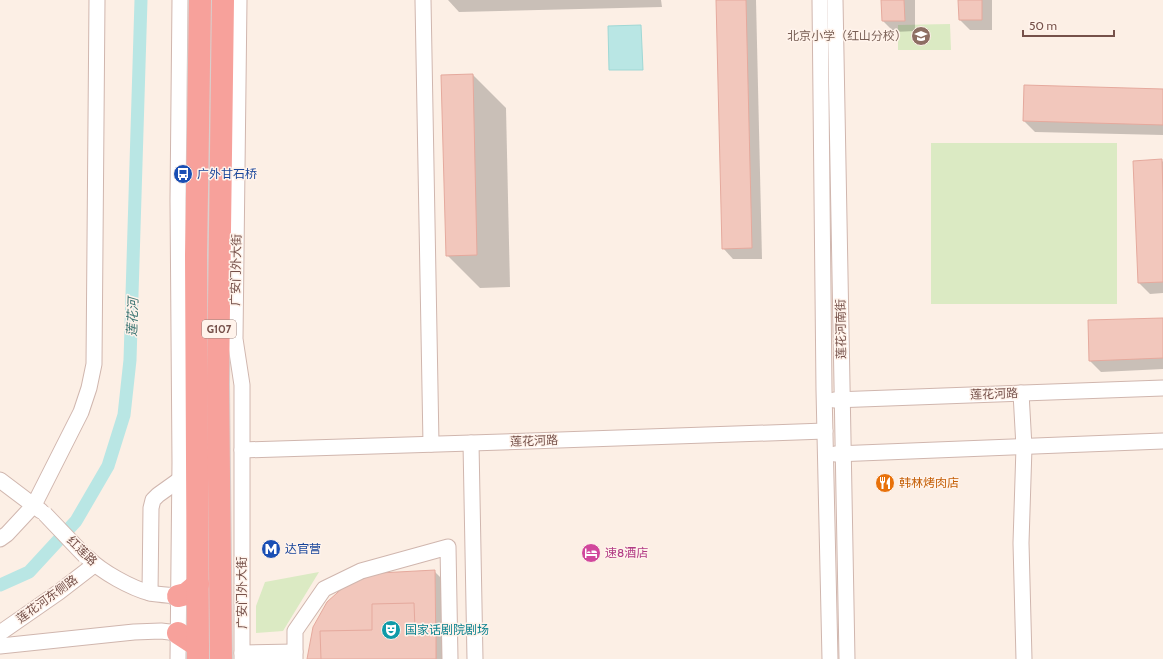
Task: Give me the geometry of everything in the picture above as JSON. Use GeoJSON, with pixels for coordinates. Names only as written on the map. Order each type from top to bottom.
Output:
{"type":"FeatureCollection","features":[{"type":"Feature","properties":{"kind":"highway","name":"G107"},"geometry":{"type":"LineString","coordinates":[[198,652],[198,584],[188,480],[196,247],[200,0]]}},
{"type":"Feature","properties":{"kind":"highway","name":"广安门外大街"},"geometry":{"type":"LineString","coordinates":[[221,659],[218,384],[223,0]]}},
{"type":"Feature","properties":{"kind":"highway"},"geometry":{"type":"LineString","coordinates":[[178,596],[186,594],[198,584]]}},
{"type":"Feature","properties":{"kind":"highway"},"geometry":{"type":"LineString","coordinates":[[178,633],[198,652]]}},
{"type":"Feature","properties":{"kind":"street"},"geometry":{"type":"LineString","coordinates":[[0,539],[39,510],[80,412],[89,388],[94,364],[97,0]]}},
{"type":"Feature","properties":{"kind":"street"},"geometry":{"type":"LineString","coordinates":[[178,659],[178,596],[188,480],[178,238],[180,0]]}},
{"type":"Feature","properties":{"kind":"street","name":"广安门外大街"},"geometry":{"type":"LineString","coordinates":[[239,0],[235,339],[242,385],[242,656]]}},
{"type":"Feature","properties":{"kind":"street"},"geometry":{"type":"LineString","coordinates":[[423,0],[430,444]]}},
{"type":"Feature","properties":{"kind":"street","name":"莲花河南街"},"geometry":{"type":"LineString","coordinates":[[820,0],[824,400],[830,659]]}},
{"type":"Feature","properties":{"kind":"street","name":"莲花河南街"},"geometry":{"type":"LineString","coordinates":[[835,0],[847,659]]}},
{"type":"Feature","properties":{"kind":"street","name":"莲花河路"},"geometry":{"type":"LineString","coordinates":[[824,400],[1163,388]]}},
{"type":"Feature","properties":{"kind":"street"},"geometry":{"type":"LineString","coordinates":[[1020,393],[1024,447],[1021,543],[1024,659]]}},
{"type":"Feature","properties":{"kind":"street","name":"莲花河路"},"geometry":{"type":"LineString","coordinates":[[242,450],[471,444],[825,431]]}},
{"type":"Feature","properties":{"kind":"street"},"geometry":{"type":"LineString","coordinates":[[826,455],[1163,441]]}},
{"type":"Feature","properties":{"kind":"street"},"geometry":{"type":"LineString","coordinates":[[471,444],[475,659]]}},
{"type":"Feature","properties":{"kind":"street","name":"红莲路"},"geometry":{"type":"LineString","coordinates":[[0,480],[39,510],[90,561],[112,576],[150,593],[178,596]]}},
{"type":"Feature","properties":{"kind":"street"},"geometry":{"type":"LineString","coordinates":[[150,593],[151,508],[153,500],[158,495],[188,480]]}},
{"type":"Feature","properties":{"kind":"street"},"geometry":{"type":"LineString","coordinates":[[242,656],[295,656],[294,631],[324,590],[361,571],[448,547],[450,659]]}},
{"type":"Feature","properties":{"kind":"street","name":"莲花河东侧路"},"geometry":{"type":"LineString","coordinates":[[0,634],[59,592],[90,561]]}},
{"type":"Feature","properties":{"kind":"street"},"geometry":{"type":"LineString","coordinates":[[0,646],[134,632],[161,631],[178,633]]}},
{"type":"Feature","properties":{"kind":"green space"},"geometry":{"type":"Polygon","coordinates":[[[950,24],[951,50],[898,50],[898,25],[950,24]]]}},
{"type":"Feature","properties":{"kind":"green space"},"geometry":{"type":"Polygon","coordinates":[[[931,143],[1117,143],[1117,304],[931,304],[931,143]]]}},
{"type":"Feature","properties":{"kind":"green space"},"geometry":{"type":"Polygon","coordinates":[[[319,572],[283,631],[256,633],[256,606],[265,582],[319,572]]]}},
{"type":"Feature","properties":{"kind":"water"},"geometry":{"type":"Polygon","coordinates":[[[641,25],[643,70],[609,70],[608,26],[641,25]]]}},
{"type":"Feature","properties":{"kind":"building"},"geometry":{"type":"Polygon","coordinates":[[[716,0],[746,0],[752,248],[722,249],[716,0]]]}},
{"type":"Feature","properties":{"kind":"building"},"geometry":{"type":"Polygon","coordinates":[[[881,0],[904,0],[905,21],[882,21],[881,0]]]}},
{"type":"Feature","properties":{"kind":"building"},"geometry":{"type":"Polygon","coordinates":[[[958,0],[982,0],[982,20],[959,20],[958,0]]]}},
{"type":"Feature","properties":{"kind":"building"},"geometry":{"type":"Polygon","coordinates":[[[473,74],[477,255],[446,256],[441,75],[473,74]]]}},
{"type":"Feature","properties":{"kind":"building"},"geometry":{"type":"Polygon","coordinates":[[[1024,85],[1163,89],[1163,125],[1023,121],[1024,85]]]}},
{"type":"Feature","properties":{"kind":"building"},"geometry":{"type":"Polygon","coordinates":[[[1162,159],[1163,282],[1138,283],[1133,161],[1162,159]]]}},
{"type":"Feature","properties":{"kind":"building"},"geometry":{"type":"Polygon","coordinates":[[[1163,318],[1163,358],[1089,361],[1088,320],[1163,318]]]}},
{"type":"Feature","properties":{"kind":"building"},"geometry":{"type":"Polygon","coordinates":[[[435,570],[436,659],[307,659],[313,627],[327,602],[347,584],[379,573],[435,570]]]}},
{"type":"Feature","properties":{"kind":"building","name":"国家话剧院剧场"},"geometry":{"type":"Polygon","coordinates":[[[414,603],[415,629],[436,629],[436,659],[321,659],[320,631],[372,630],[372,604],[414,603]]]}},
{"type":"Feature","properties":{"kind":"waterway","name":"莲花河"},"geometry":{"type":"LineString","coordinates":[[0,585],[29,572],[76,521],[108,466],[124,415],[130,360],[141,0]]}},
{"type":"Feature","properties":{"kind":"place","name":"北京小学（红山分校）"},"geometry":{"type":"Point","coordinates":[921,36]}},
{"type":"Feature","properties":{"kind":"place","name":"广外甘石桥"},"geometry":{"type":"Point","coordinates":[183,174]}},
{"type":"Feature","properties":{"kind":"place","name":"韩林烤肉店"},"geometry":{"type":"Point","coordinates":[885,483]}},
{"type":"Feature","properties":{"kind":"place","name":"达官营"},"geometry":{"type":"Point","coordinates":[271,549]}},
{"type":"Feature","properties":{"kind":"place","name":"速8酒店"},"geometry":{"type":"Point","coordinates":[591,553]}},
{"type":"Feature","properties":{"kind":"place","name":"国家话剧院剧场"},"geometry":{"type":"Point","coordinates":[391,630]}}]}
